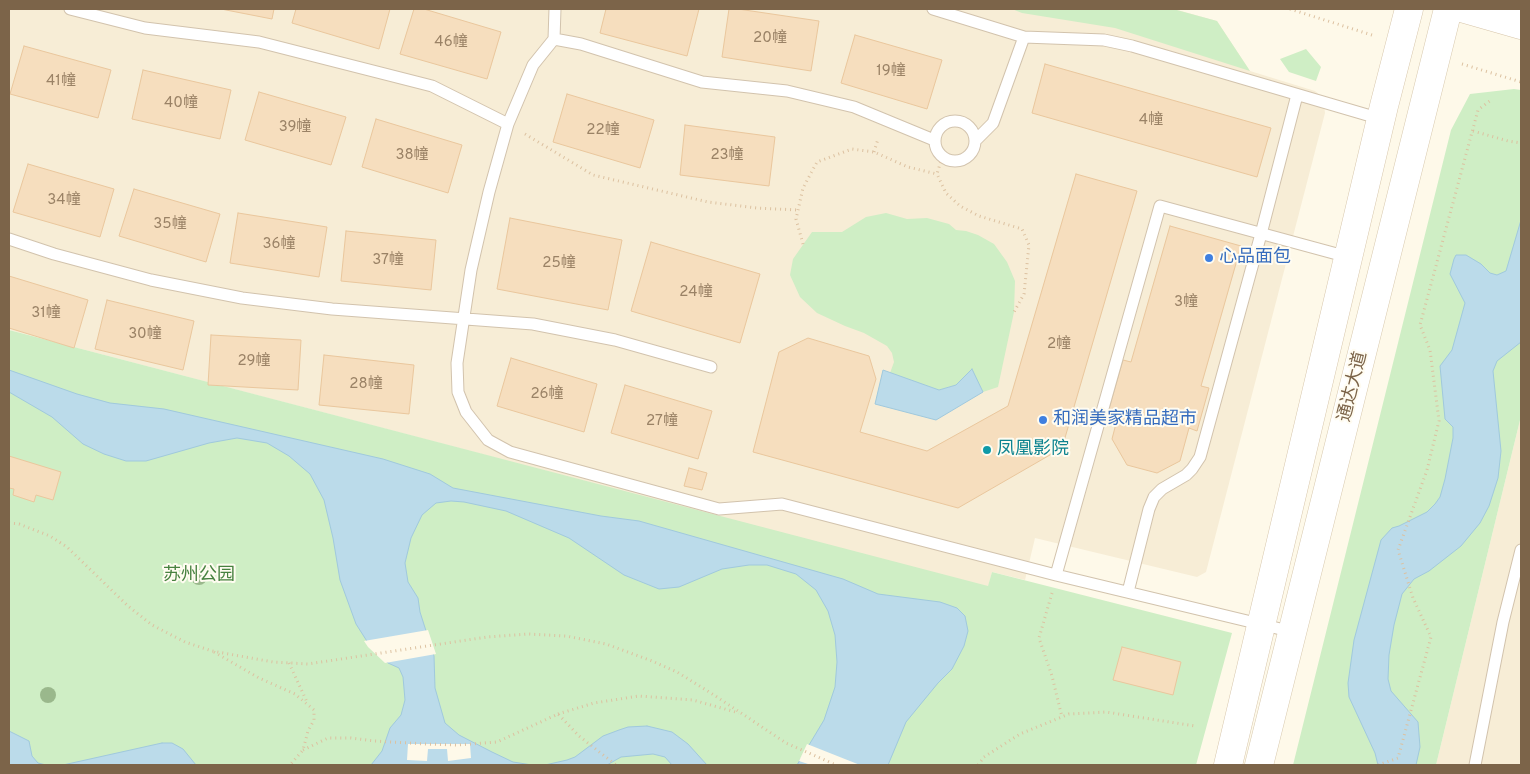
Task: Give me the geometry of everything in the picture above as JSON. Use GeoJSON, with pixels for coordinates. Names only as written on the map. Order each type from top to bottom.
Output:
{"type":"FeatureCollection","features":[{"type":"Feature","properties":{"kind":"main road","name":"通达大道"},"geometry":{"type":"LineString","coordinates":[[1228,765],[1381,119],[1409,9]]}},
{"type":"Feature","properties":{"kind":"main road","name":"通达大道"},"geometry":{"type":"LineString","coordinates":[[1260,765],[1448,9]]}},
{"type":"Feature","properties":{"kind":"main road"},"geometry":{"type":"LineString","coordinates":[[1465,9],[1521,25]]}},
{"type":"Feature","properties":{"kind":"lane"},"geometry":{"type":"LineString","coordinates":[[70,9],[145,28],[259,42],[432,86],[508,124]]}},
{"type":"Feature","properties":{"kind":"lane"},"geometry":{"type":"LineString","coordinates":[[555,9],[554,39],[533,64],[508,124],[489,192],[471,270],[463,317],[456,363],[458,392],[466,412],[488,440],[510,452],[719,509],[782,504],[1056,575],[1293,632]]}},
{"type":"Feature","properties":{"kind":"lane"},"geometry":{"type":"LineString","coordinates":[[933,9],[1024,37],[1104,40],[1132,46],[1381,119]]}},
{"type":"Feature","properties":{"kind":"lane"},"geometry":{"type":"LineString","coordinates":[[975,141],[974,134],[965,124],[952,121],[939,128],[934,140],[935,147],[942,157],[954,162],[961,161],[971,153],[975,141],[993,122],[1024,37]]}},
{"type":"Feature","properties":{"kind":"lane"},"geometry":{"type":"LineString","coordinates":[[554,39],[581,44],[702,82],[787,91],[854,107],[934,140]]}},
{"type":"Feature","properties":{"kind":"lane"},"geometry":{"type":"LineString","coordinates":[[1128,592],[1149,509],[1154,497],[1162,489],[1186,475],[1200,457],[1297,95]]}},
{"type":"Feature","properties":{"kind":"lane"},"geometry":{"type":"LineString","coordinates":[[1056,575],[1160,206],[1348,257]]}},
{"type":"Feature","properties":{"kind":"lane"},"geometry":{"type":"LineString","coordinates":[[9,239],[54,254],[151,280],[242,298],[332,308],[533,324],[615,340],[711,367]]}},
{"type":"Feature","properties":{"kind":"lane"},"geometry":{"type":"LineString","coordinates":[[1475,765],[1521,550]]}},
{"type":"Feature","properties":{"kind":"lane"},"geometry":{"type":"LineString","coordinates":[[1510,596],[1521,600]]}},
{"type":"Feature","properties":{"kind":"path"},"geometry":{"type":"LineString","coordinates":[[1378,765],[1398,758],[1431,637],[1413,598],[1398,550],[1427,470],[1438,421],[1430,350],[1420,325],[1478,110],[1491,100]]}},
{"type":"Feature","properties":{"kind":"path"},"geometry":{"type":"LineString","coordinates":[[508,124],[594,175],[708,202],[757,208],[798,210]]}},
{"type":"Feature","properties":{"kind":"path"},"geometry":{"type":"LineString","coordinates":[[1473,131],[1521,143]]}},
{"type":"Feature","properties":{"kind":"path"},"geometry":{"type":"LineString","coordinates":[[803,244],[796,218],[803,188],[817,162],[852,149],[874,152],[908,168],[937,174]]}},
{"type":"Feature","properties":{"kind":"path"},"geometry":{"type":"LineString","coordinates":[[942,157],[937,174],[946,193],[960,206],[979,216],[1022,229],[1030,245],[1024,294],[1014,312]]}},
{"type":"Feature","properties":{"kind":"path"},"geometry":{"type":"LineString","coordinates":[[9,522],[50,536],[67,547],[128,606],[152,625],[185,642],[212,651],[273,662],[308,664],[487,637],[528,634],[566,636],[606,644],[677,672],[797,749],[836,765]]}},
{"type":"Feature","properties":{"kind":"path"},"geometry":{"type":"LineString","coordinates":[[1056,575],[1039,638],[1052,676],[1062,717]]}},
{"type":"Feature","properties":{"kind":"path"},"geometry":{"type":"LineString","coordinates":[[212,651],[260,678],[295,694],[307,702],[314,710],[314,720],[302,750],[290,765]]}},
{"type":"Feature","properties":{"kind":"path"},"geometry":{"type":"LineString","coordinates":[[289,663],[307,702]]}},
{"type":"Feature","properties":{"kind":"path"},"geometry":{"type":"LineString","coordinates":[[302,750],[328,738],[457,745],[498,742],[558,714],[594,703],[639,696],[693,700],[744,715]]}},
{"type":"Feature","properties":{"kind":"path"},"geometry":{"type":"LineString","coordinates":[[978,765],[984,757],[1020,734],[1069,714],[1106,712],[1195,726]]}},
{"type":"Feature","properties":{"kind":"path"},"geometry":{"type":"LineString","coordinates":[[558,714],[579,736],[616,765]]}},
{"type":"Feature","properties":{"kind":"shaded area"},"geometry":{"type":"Polygon","coordinates":[[[9,9],[1174,9],[1217,21],[1250,71],[1315,91],[1323,98],[1325,113],[1206,572],[1197,577],[1035,538],[1025,580],[992,572],[988,587],[9,330],[9,9]]]}},
{"type":"Feature","properties":{"kind":"shaded area"},"geometry":{"type":"Polygon","coordinates":[[[1521,416],[1521,765],[1436,765],[1521,416]]]}},
{"type":"Feature","properties":{"kind":"green space"},"geometry":{"type":"Polygon","coordinates":[[[1012,9],[1173,9],[1217,21],[1250,71],[1115,28],[1022,13],[1012,9]]]}},
{"type":"Feature","properties":{"kind":"green space"},"geometry":{"type":"Polygon","coordinates":[[[1306,49],[1321,67],[1316,81],[1289,72],[1280,59],[1306,49]]]}},
{"type":"Feature","properties":{"kind":"green space"},"geometry":{"type":"Polygon","coordinates":[[[1514,89],[1521,90],[1521,416],[1436,765],[1293,765],[1451,130],[1470,94],[1514,89]]]}},
{"type":"Feature","properties":{"kind":"green space"},"geometry":{"type":"Polygon","coordinates":[[[886,213],[907,219],[927,218],[949,224],[956,230],[978,235],[994,244],[1007,262],[1015,281],[1014,312],[998,387],[983,392],[972,370],[956,385],[939,390],[890,373],[894,362],[892,353],[887,346],[864,333],[817,313],[800,297],[790,275],[793,259],[812,232],[842,232],[866,217],[886,213]]]}},
{"type":"Feature","properties":{"kind":"green space","name":"苏州公园"},"geometry":{"type":"Polygon","coordinates":[[[9,330],[988,586],[992,572],[1232,633],[1196,765],[9,765],[9,330]]]}},
{"type":"Feature","properties":{"kind":"water"},"geometry":{"type":"Polygon","coordinates":[[[1521,220],[1521,342],[1497,361],[1493,371],[1501,451],[1498,478],[1489,506],[1480,523],[1461,546],[1429,571],[1414,579],[1402,594],[1389,655],[1388,679],[1391,691],[1418,722],[1420,747],[1416,765],[1378,765],[1375,753],[1349,697],[1348,683],[1354,640],[1381,540],[1392,528],[1427,512],[1440,497],[1445,479],[1453,438],[1453,427],[1445,419],[1440,366],[1452,350],[1465,303],[1450,274],[1456,255],[1466,255],[1481,264],[1490,273],[1497,275],[1506,271],[1521,220]]]}},
{"type":"Feature","properties":{"kind":"water"},"geometry":{"type":"Polygon","coordinates":[[[972,369],[983,392],[936,420],[875,404],[883,370],[939,390],[956,385],[972,369]]]}},
{"type":"Feature","properties":{"kind":"water"},"geometry":{"type":"Polygon","coordinates":[[[9,370],[77,394],[110,403],[164,409],[383,459],[430,474],[453,488],[601,516],[639,521],[843,579],[878,594],[940,602],[957,608],[965,616],[968,631],[964,646],[952,669],[906,722],[888,765],[797,765],[824,720],[835,687],[837,662],[835,635],[828,611],[816,590],[796,574],[767,565],[749,565],[722,569],[679,587],[659,589],[624,575],[569,538],[506,511],[464,502],[436,503],[422,515],[411,538],[405,563],[408,582],[418,598],[420,612],[434,656],[435,688],[445,723],[459,735],[492,752],[513,762],[532,765],[371,765],[382,751],[390,728],[401,715],[405,700],[403,677],[399,668],[388,663],[370,646],[356,624],[340,580],[324,500],[310,474],[289,456],[267,443],[237,438],[209,443],[146,461],[126,461],[104,454],[83,444],[52,417],[9,392],[9,370]]]}},
{"type":"Feature","properties":{"kind":"water"},"geometry":{"type":"Polygon","coordinates":[[[647,726],[672,732],[688,744],[707,765],[672,765],[665,757],[653,754],[621,757],[607,765],[545,765],[575,757],[603,736],[628,727],[647,726]]]}},
{"type":"Feature","properties":{"kind":"water"},"geometry":{"type":"Polygon","coordinates":[[[9,731],[29,741],[32,756],[38,763],[46,765],[9,765],[9,731]]]}},
{"type":"Feature","properties":{"kind":"water"},"geometry":{"type":"Polygon","coordinates":[[[162,743],[172,743],[183,749],[196,765],[63,765],[162,743]]]}},
{"type":"Feature","properties":{"kind":"pier"},"geometry":{"type":"Polygon","coordinates":[[[428,630],[436,654],[385,663],[364,641],[428,630]]]}},
{"type":"Feature","properties":{"kind":"pier"},"geometry":{"type":"Polygon","coordinates":[[[408,744],[470,744],[471,758],[448,761],[447,749],[428,749],[427,761],[407,760],[408,744]]]}},
{"type":"Feature","properties":{"kind":"pier"},"geometry":{"type":"Polygon","coordinates":[[[807,744],[860,765],[811,765],[799,761],[807,744]]]}},
{"type":"Feature","properties":{"kind":"building"},"geometry":{"type":"Polygon","coordinates":[[[221,9],[274,9],[272,19],[221,9]]]}},
{"type":"Feature","properties":{"kind":"building"},"geometry":{"type":"Polygon","coordinates":[[[296,9],[390,9],[379,49],[292,23],[296,9]]]}},
{"type":"Feature","properties":{"kind":"building"},"geometry":{"type":"Polygon","coordinates":[[[414,9],[424,9],[501,32],[487,79],[400,54],[414,9]]]}},
{"type":"Feature","properties":{"kind":"building"},"geometry":{"type":"Polygon","coordinates":[[[606,9],[699,9],[687,56],[600,33],[606,9]]]}},
{"type":"Feature","properties":{"kind":"building"},"geometry":{"type":"Polygon","coordinates":[[[729,9],[819,21],[811,71],[722,57],[729,9]]]}},
{"type":"Feature","properties":{"kind":"building"},"geometry":{"type":"Polygon","coordinates":[[[855,35],[942,60],[927,109],[841,83],[855,35]]]}},
{"type":"Feature","properties":{"kind":"building"},"geometry":{"type":"Polygon","coordinates":[[[24,46],[111,70],[98,118],[10,94],[24,46]]]}},
{"type":"Feature","properties":{"kind":"building"},"geometry":{"type":"Polygon","coordinates":[[[1045,64],[1271,128],[1257,177],[1032,113],[1045,64]]]}},
{"type":"Feature","properties":{"kind":"building"},"geometry":{"type":"Polygon","coordinates":[[[143,70],[231,90],[220,139],[132,119],[143,70]]]}},
{"type":"Feature","properties":{"kind":"building"},"geometry":{"type":"Polygon","coordinates":[[[259,92],[346,117],[331,165],[245,140],[259,92]]]}},
{"type":"Feature","properties":{"kind":"building"},"geometry":{"type":"Polygon","coordinates":[[[567,94],[654,120],[640,168],[553,142],[567,94]]]}},
{"type":"Feature","properties":{"kind":"building"},"geometry":{"type":"Polygon","coordinates":[[[376,119],[462,145],[448,193],[362,167],[376,119]]]}},
{"type":"Feature","properties":{"kind":"building"},"geometry":{"type":"Polygon","coordinates":[[[685,125],[775,137],[769,186],[680,175],[685,125]]]}},
{"type":"Feature","properties":{"kind":"building"},"geometry":{"type":"Polygon","coordinates":[[[28,164],[114,189],[100,237],[13,212],[28,164]]]}},
{"type":"Feature","properties":{"kind":"building"},"geometry":{"type":"Polygon","coordinates":[[[1076,174],[1137,191],[1062,448],[958,508],[753,452],[779,352],[808,338],[869,356],[876,379],[860,432],[927,451],[1008,406],[1076,174]]]}},
{"type":"Feature","properties":{"kind":"building"},"geometry":{"type":"Polygon","coordinates":[[[134,189],[220,214],[206,262],[119,236],[134,189]]]}},
{"type":"Feature","properties":{"kind":"building"},"geometry":{"type":"Polygon","coordinates":[[[238,213],[327,227],[319,277],[230,263],[238,213]]]}},
{"type":"Feature","properties":{"kind":"building"},"geometry":{"type":"Polygon","coordinates":[[[510,218],[622,240],[608,310],[497,289],[510,218]]]}},
{"type":"Feature","properties":{"kind":"building"},"geometry":{"type":"Polygon","coordinates":[[[1170,226],[1241,246],[1201,386],[1209,388],[1197,431],[1189,428],[1180,461],[1157,473],[1127,465],[1112,439],[1119,412],[1109,409],[1123,360],[1131,362],[1170,226]]]}},
{"type":"Feature","properties":{"kind":"building"},"geometry":{"type":"Polygon","coordinates":[[[346,231],[436,240],[431,290],[341,281],[346,231]]]}},
{"type":"Feature","properties":{"kind":"building"},"geometry":{"type":"Polygon","coordinates":[[[651,242],[760,274],[740,343],[631,311],[651,242]]]}},
{"type":"Feature","properties":{"kind":"building"},"geometry":{"type":"Polygon","coordinates":[[[9,276],[88,300],[74,348],[9,328],[9,276]]]}},
{"type":"Feature","properties":{"kind":"building"},"geometry":{"type":"Polygon","coordinates":[[[107,300],[194,321],[183,370],[95,349],[107,300]]]}},
{"type":"Feature","properties":{"kind":"building"},"geometry":{"type":"Polygon","coordinates":[[[211,335],[301,340],[298,390],[208,385],[211,335]]]}},
{"type":"Feature","properties":{"kind":"building"},"geometry":{"type":"Polygon","coordinates":[[[324,355],[414,365],[409,414],[319,405],[324,355]]]}},
{"type":"Feature","properties":{"kind":"building"},"geometry":{"type":"Polygon","coordinates":[[[511,358],[597,384],[584,432],[497,406],[511,358]]]}},
{"type":"Feature","properties":{"kind":"building"},"geometry":{"type":"Polygon","coordinates":[[[625,385],[712,411],[698,459],[611,433],[625,385]]]}},
{"type":"Feature","properties":{"kind":"building"},"geometry":{"type":"Polygon","coordinates":[[[9,456],[61,472],[53,500],[36,495],[34,502],[13,495],[14,489],[9,488],[9,456]]]}},
{"type":"Feature","properties":{"kind":"building"},"geometry":{"type":"Polygon","coordinates":[[[689,468],[707,473],[702,490],[684,486],[689,468]]]}},
{"type":"Feature","properties":{"kind":"building"},"geometry":{"type":"Polygon","coordinates":[[[1122,647],[1181,662],[1173,695],[1113,680],[1122,647]]]}},
{"type":"Feature","properties":{"kind":"place","name":"心品面包"},"geometry":{"type":"Point","coordinates":[1209,258]}},
{"type":"Feature","properties":{"kind":"place","name":"和润美家精品超市"},"geometry":{"type":"Point","coordinates":[1043,420]}},
{"type":"Feature","properties":{"kind":"place","name":"凤凰影院"},"geometry":{"type":"Point","coordinates":[987,450]}}]}
